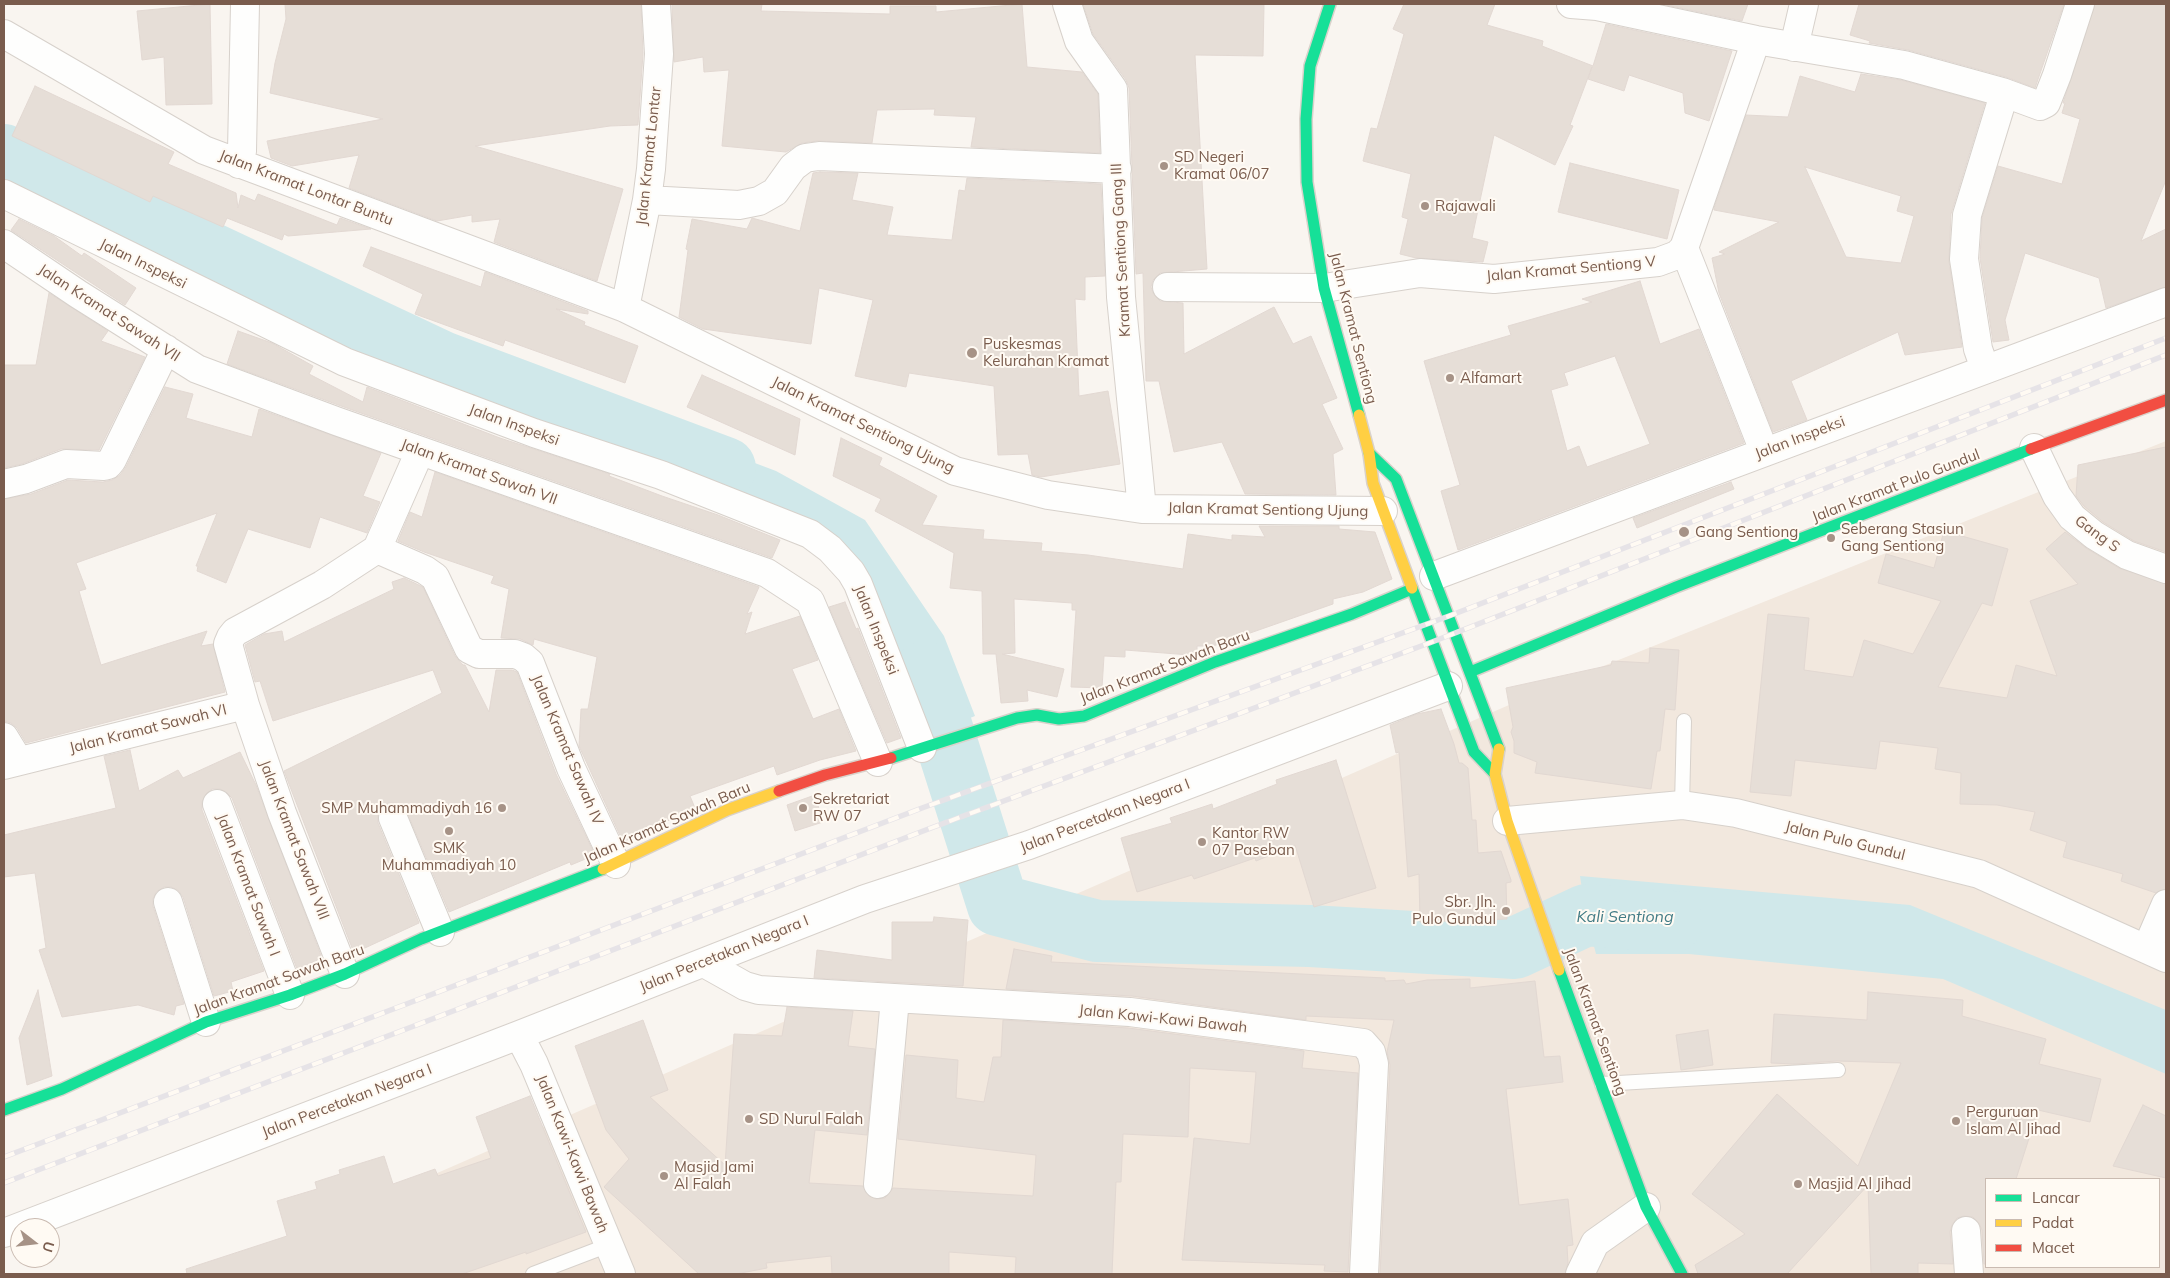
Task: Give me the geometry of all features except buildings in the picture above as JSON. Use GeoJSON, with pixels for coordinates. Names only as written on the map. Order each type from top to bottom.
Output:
{"type":"FeatureCollection","features":[{"type":"Feature","properties":{"kind":"street"},"geometry":{"type":"LineString","coordinates":[[239,164],[242,151],[245,4]]}},
{"type":"Feature","properties":{"kind":"street","name":"Jalan Kramat Lontar"},"geometry":{"type":"LineString","coordinates":[[625,308],[647,200],[659,54],[656,4]]}},
{"type":"Feature","properties":{"kind":"street","name":"Kramat Sentiong Gang III"},"geometry":{"type":"LineString","coordinates":[[1067,4],[1079,41],[1113,89],[1121,298],[1142,509]]}},
{"type":"Feature","properties":{"kind":"street","name":"Jalan Kramat Sentiong"},"geometry":{"type":"LineString","coordinates":[[1330,4],[1310,66],[1306,119],[1307,182],[1324,288],[1369,453],[1373,483],[1383,511],[1423,583],[1460,679],[1474,752],[1495,774]]}},
{"type":"Feature","properties":{"kind":"street"},"geometry":{"type":"LineString","coordinates":[[1571,4],[1633,13],[1756,40],[1904,66],[2002,92],[2040,106],[2046,103],[2080,4]]}},
{"type":"Feature","properties":{"kind":"street"},"geometry":{"type":"LineString","coordinates":[[1794,47],[1804,4]]}},
{"type":"Feature","properties":{"kind":"street","name":"Jalan Kramat Lontar Buntu"},"geometry":{"type":"LineString","coordinates":[[4,34],[204,150],[625,308]]}},
{"type":"Feature","properties":{"kind":"street"},"geometry":{"type":"LineString","coordinates":[[1756,40],[1684,248],[1764,451]]}},
{"type":"Feature","properties":{"kind":"street"},"geometry":{"type":"LineString","coordinates":[[1985,369],[1978,350],[1964,258],[1967,215],[2001,104],[2002,92]]}},
{"type":"Feature","properties":{"kind":"street"},"geometry":{"type":"LineString","coordinates":[[647,200],[740,205],[759,201],[775,192],[793,167],[805,158],[819,156],[1117,169]]}},
{"type":"Feature","properties":{"kind":"street","name":"Jalan Inspeksi"},"geometry":{"type":"LineString","coordinates":[[4,194],[345,362],[534,433],[662,475],[810,534],[830,549],[851,572],[858,584],[928,746]]}},
{"type":"Feature","properties":{"kind":"street","name":"Jalan Kramat Sawah VII"},"geometry":{"type":"LineString","coordinates":[[4,244],[78,294],[198,369],[420,451],[766,573],[810,601],[878,762]]}},
{"type":"Feature","properties":{"kind":"street","name":"Jalan Kramat Sentiong V"},"geometry":{"type":"LineString","coordinates":[[1167,287],[1324,288],[1420,272],[1494,279],[1658,262],[1677,255],[1684,248]]}},
{"type":"Feature","properties":{"kind":"street","name":"Jalan Inspeksi"},"geometry":{"type":"LineString","coordinates":[[1423,583],[1764,451],[2166,302]]}},
{"type":"Feature","properties":{"kind":"street","name":"Jalan Kramat Sentiong Ujung"},"geometry":{"type":"LineString","coordinates":[[625,308],[955,471],[1048,495],[1142,509],[1383,511]]}},
{"type":"Feature","properties":{"kind":"street"},"geometry":{"type":"LineString","coordinates":[[4,484],[26,479],[66,464],[104,466],[108,464],[112,460],[166,350]]}},
{"type":"Feature","properties":{"kind":"street","name":"Jalan Kramat Pulo Gundul"},"geometry":{"type":"LineString","coordinates":[[1460,679],[1686,584],[2034,448],[2166,400]]}},
{"type":"Feature","properties":{"kind":"street","name":"Gang S"},"geometry":{"type":"LineString","coordinates":[[2034,448],[2058,496],[2072,517],[2094,535],[2127,555],[2166,569]]}},
{"type":"Feature","properties":{"kind":"street"},"geometry":{"type":"LineString","coordinates":[[377,549],[420,451]]}},
{"type":"Feature","properties":{"kind":"street","name":"Jalan Kramat Sentiong"},"geometry":{"type":"LineString","coordinates":[[1369,453],[1396,479],[1423,583],[1460,679],[1499,746],[1495,774],[1507,821],[1538,914],[1565,982],[1646,1206],[1682,1274]]}},
{"type":"Feature","properties":{"kind":"street","name":"Jalan Kramat Sawah VI"},"geometry":{"type":"LineString","coordinates":[[11,763],[245,705],[228,644],[235,632],[322,585],[377,549]]}},
{"type":"Feature","properties":{"kind":"street","name":"Jalan Kramat Sawah IV"},"geometry":{"type":"LineString","coordinates":[[377,549],[424,570],[435,577],[469,649],[479,654],[515,654],[523,657],[530,663],[571,768],[616,864]]}},
{"type":"Feature","properties":{"kind":"street","name":"Jalan Kramat Sawah Baru"},"geometry":{"type":"LineString","coordinates":[[4,1109],[62,1089],[206,1022],[290,995],[345,974],[440,932],[616,864],[727,810],[825,775],[878,762],[978,728],[1037,715],[1059,719],[1084,716],[1214,662],[1352,614],[1423,583]]}},
{"type":"Feature","properties":{"kind":"street","name":"Jalan Percetakan Negara I"},"geometry":{"type":"LineString","coordinates":[[4,1233],[519,1035],[865,899],[1029,845],[1460,679]]}},
{"type":"Feature","properties":{"kind":"street","name":"Jalan Kramat Sawah VIII"},"geometry":{"type":"LineString","coordinates":[[245,705],[282,813],[345,974]]}},
{"type":"Feature","properties":{"kind":"street"},"geometry":{"type":"LineString","coordinates":[[4,737],[11,763]]}},
{"type":"Feature","properties":{"kind":"street","name":"Jalan Kramat Sawah I"},"geometry":{"type":"LineString","coordinates":[[217,804],[290,995]]}},
{"type":"Feature","properties":{"kind":"street","name":"Jalan Pulo Gundul"},"geometry":{"type":"LineString","coordinates":[[1507,821],[1682,805],[1736,813],[1980,874],[2157,953]]}},
{"type":"Feature","properties":{"kind":"street"},"geometry":{"type":"LineString","coordinates":[[393,818],[440,932]]}},
{"type":"Feature","properties":{"kind":"street"},"geometry":{"type":"LineString","coordinates":[[168,902],[206,1022]]}},
{"type":"Feature","properties":{"kind":"street"},"geometry":{"type":"LineString","coordinates":[[2157,953],[2166,904]]}},
{"type":"Feature","properties":{"kind":"street","name":"Jalan Kawi-Kawi Bawah"},"geometry":{"type":"LineString","coordinates":[[704,963],[744,986],[759,990],[1130,1012],[1363,1043],[1371,1052],[1374,1064],[1364,1274]]}},
{"type":"Feature","properties":{"kind":"street"},"geometry":{"type":"LineString","coordinates":[[878,1184],[895,999]]}},
{"type":"Feature","properties":{"kind":"street","name":"Jalan Kawi-Kawi Bawah"},"geometry":{"type":"LineString","coordinates":[[519,1035],[534,1064],[621,1274]]}},
{"type":"Feature","properties":{"kind":"street"},"geometry":{"type":"LineString","coordinates":[[1580,1274],[1595,1243],[1646,1206]]}},
{"type":"Feature","properties":{"kind":"street"},"geometry":{"type":"LineString","coordinates":[[1966,1231],[1969,1274]]}},
{"type":"Feature","properties":{"kind":"lane"},"geometry":{"type":"LineString","coordinates":[[1682,805],[1684,721]]}},
{"type":"Feature","properties":{"kind":"lane"},"geometry":{"type":"LineString","coordinates":[[1602,1084],[1838,1070]]}},
{"type":"Feature","properties":{"kind":"lane"},"geometry":{"type":"LineString","coordinates":[[533,1274],[609,1245]]}},
{"type":"Feature","properties":{"kind":"shaded area"},"geometry":{"type":"Polygon","coordinates":[[[2166,441],[2166,1274],[206,1274],[1541,691],[2166,441]]]}},
{"type":"Feature","properties":{"kind":"water"},"geometry":{"type":"Polygon","coordinates":[[[649,423],[776,471],[865,520],[944,636],[975,716],[929,735],[846,549],[640,459],[649,423]]]}},
{"type":"Feature","properties":{"kind":"water","name":"Kali Sentiong"},"geometry":{"type":"Polygon","coordinates":[[[1580,876],[1910,905],[2166,1010],[2166,1074],[1943,979],[1689,954],[1596,954],[1586,915],[1580,876]]]}},
{"type":"Feature","properties":{"kind":"waterway"},"geometry":{"type":"LineString","coordinates":[[4,155],[442,362],[725,468]]}},
{"type":"Feature","properties":{"kind":"waterway"},"geometry":{"type":"LineString","coordinates":[[924,672],[998,905],[1097,931],[1310,936],[1515,948],[1586,915],[1672,922]]}},
{"type":"Feature","properties":{"kind":"railway"},"geometry":{"type":"LineString","coordinates":[[4,1157],[922,808],[1449,616],[2166,338]]}},
{"type":"Feature","properties":{"kind":"railway"},"geometry":{"type":"LineString","coordinates":[[4,1183],[931,828],[1432,642],[2166,355]]}},
{"type":"Feature","properties":{"kind":"traffic: fast"},"geometry":{"type":"LineString","coordinates":[[1330,4],[1310,66],[1306,119],[1307,182],[1324,288],[1359,415]]}},
{"type":"Feature","properties":{"kind":"traffic: fast"},"geometry":{"type":"LineString","coordinates":[[1470,672],[1676,587],[2031,449]]}},
{"type":"Feature","properties":{"kind":"traffic: fast"},"geometry":{"type":"LineString","coordinates":[[1369,453],[1396,479],[1499,749]]}},
{"type":"Feature","properties":{"kind":"traffic: fast"},"geometry":{"type":"LineString","coordinates":[[1412,588],[1474,752],[1495,774]]}},
{"type":"Feature","properties":{"kind":"traffic: fast"},"geometry":{"type":"LineString","coordinates":[[891,758],[1017,718],[1037,715],[1059,719],[1084,716],[1215,662],[1352,614],[1412,589]]}},
{"type":"Feature","properties":{"kind":"traffic: fast"},"geometry":{"type":"LineString","coordinates":[[4,1110],[62,1089],[206,1022],[290,995],[345,974],[421,939],[603,869]]}},
{"type":"Feature","properties":{"kind":"traffic: fast"},"geometry":{"type":"LineString","coordinates":[[1559,970],[1646,1207],[1682,1274]]}},
{"type":"Feature","properties":{"kind":"traffic: slow"},"geometry":{"type":"LineString","coordinates":[[1359,415],[1369,453],[1373,483],[1412,588]]}},
{"type":"Feature","properties":{"kind":"traffic: slow"},"geometry":{"type":"LineString","coordinates":[[1499,749],[1495,774],[1507,821],[1559,970]]}},
{"type":"Feature","properties":{"kind":"traffic: slow"},"geometry":{"type":"LineString","coordinates":[[603,869],[727,810],[779,791]]}},
{"type":"Feature","properties":{"kind":"traffic: jam"},"geometry":{"type":"LineString","coordinates":[[2031,449],[2166,400]]}},
{"type":"Feature","properties":{"kind":"traffic: jam"},"geometry":{"type":"LineString","coordinates":[[779,791],[825,775],[891,758]]}},
{"type":"Feature","properties":{"kind":"place","name":"SD Negeri Kramat 06/07"},"geometry":{"type":"Point","coordinates":[1164,166]}},
{"type":"Feature","properties":{"kind":"place","name":"Rajawali"},"geometry":{"type":"Point","coordinates":[1425,206]}},
{"type":"Feature","properties":{"kind":"place","name":"Puskesmas Kelurahan Kramat"},"geometry":{"type":"Point","coordinates":[972,353]}},
{"type":"Feature","properties":{"kind":"place","name":"Alfamart"},"geometry":{"type":"Point","coordinates":[1450,378]}},
{"type":"Feature","properties":{"kind":"place","name":"Gang Sentiong"},"geometry":{"type":"Point","coordinates":[1684,532]}},
{"type":"Feature","properties":{"kind":"place","name":"Seberang Stasiun Gang Sentiong"},"geometry":{"type":"Point","coordinates":[1831,538]}},
{"type":"Feature","properties":{"kind":"place","name":"SMP Muhammadiyah 16"},"geometry":{"type":"Point","coordinates":[502,808]}},
{"type":"Feature","properties":{"kind":"place","name":"Sekretariat RW 07"},"geometry":{"type":"Point","coordinates":[803,808]}},
{"type":"Feature","properties":{"kind":"place","name":"SMK Muhammadiyah 10"},"geometry":{"type":"Point","coordinates":[449,831]}},
{"type":"Feature","properties":{"kind":"place","name":"Kantor RW 07 Paseban"},"geometry":{"type":"Point","coordinates":[1202,842]}},
{"type":"Feature","properties":{"kind":"place","name":"Sbr. Jln. Pulo Gundul"},"geometry":{"type":"Point","coordinates":[1506,911]}},
{"type":"Feature","properties":{"kind":"place","name":"SD Nurul Falah"},"geometry":{"type":"Point","coordinates":[749,1119]}},
{"type":"Feature","properties":{"kind":"place","name":"Perguruan Islam Al Jihad"},"geometry":{"type":"Point","coordinates":[1956,1121]}},
{"type":"Feature","properties":{"kind":"place","name":"Masjid Jami Al Falah"},"geometry":{"type":"Point","coordinates":[664,1176]}},
{"type":"Feature","properties":{"kind":"place","name":"Masjid Al Jihad"},"geometry":{"type":"Point","coordinates":[1798,1184]}}]}
